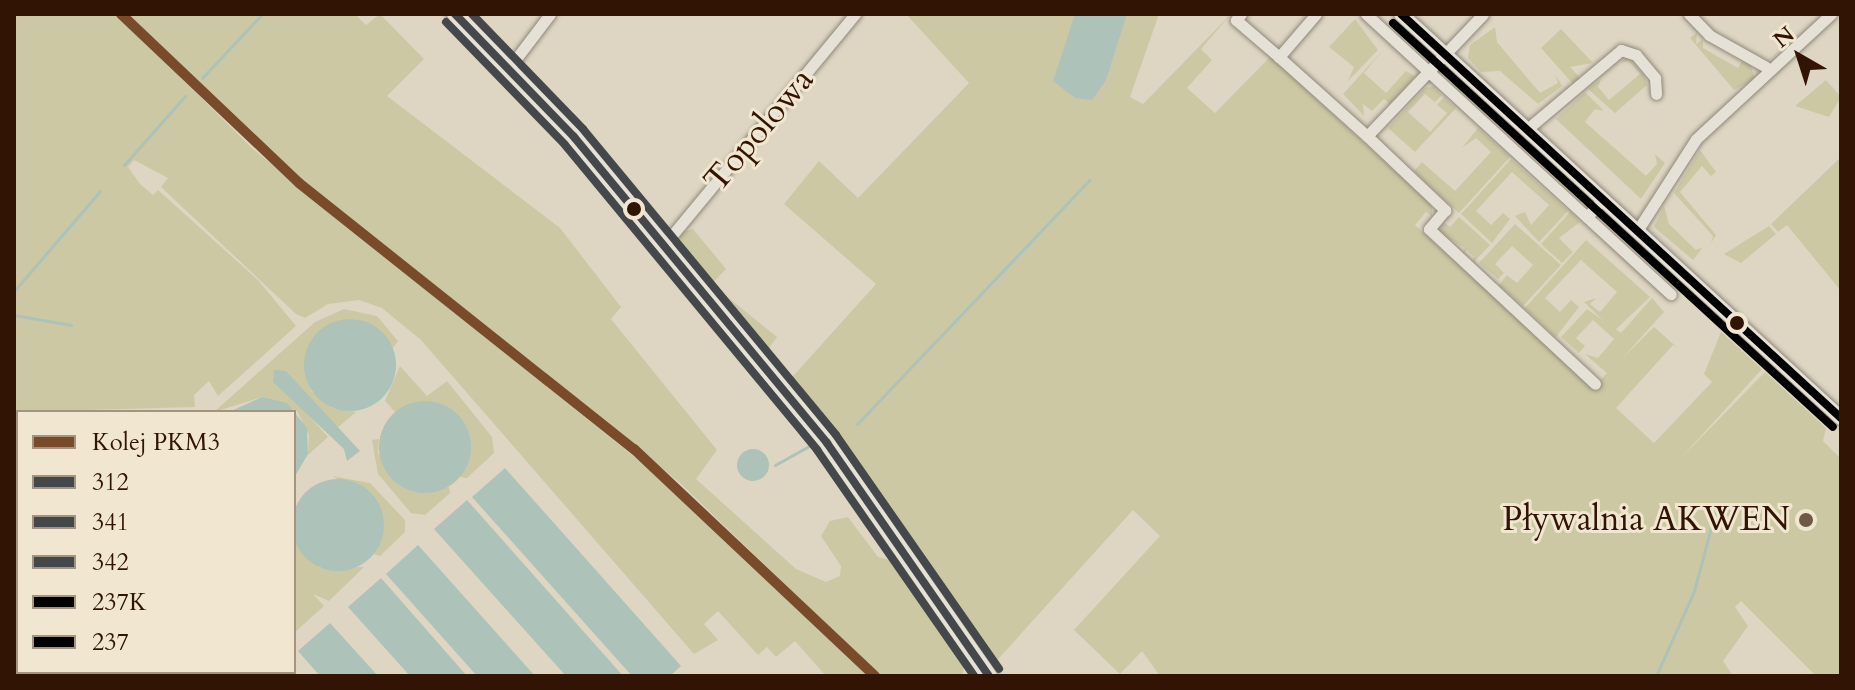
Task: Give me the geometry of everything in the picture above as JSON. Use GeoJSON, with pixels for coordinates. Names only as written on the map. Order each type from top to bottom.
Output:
{"type":"FeatureCollection","features":[{"type":"Feature","properties":{"kind":"main road"},"geometry":{"type":"LineString","coordinates":[[455,14],[509,68],[664,245],[827,443],[989,676]]}},
{"type":"Feature","properties":{"kind":"street"},"geometry":{"type":"LineString","coordinates":[[509,68],[550,14]]}},
{"type":"Feature","properties":{"kind":"street","name":"Topolowa"},"geometry":{"type":"LineString","coordinates":[[664,245],[855,14]]}},
{"type":"Feature","properties":{"kind":"street"},"geometry":{"type":"LineString","coordinates":[[1279,57],[1316,14]]}},
{"type":"Feature","properties":{"kind":"street"},"geometry":{"type":"LineString","coordinates":[[1366,14],[1671,294]]}},
{"type":"Feature","properties":{"kind":"street"},"geometry":{"type":"LineString","coordinates":[[1401,14],[1841,418]]}},
{"type":"Feature","properties":{"kind":"street"},"geometry":{"type":"LineString","coordinates":[[1367,136],[1441,52],[1483,14]]}},
{"type":"Feature","properties":{"kind":"street"},"geometry":{"type":"LineString","coordinates":[[1689,14],[1709,35],[1766,67]]}},
{"type":"Feature","properties":{"kind":"street"},"geometry":{"type":"LineString","coordinates":[[1637,231],[1696,139],[1740,101],[1766,67],[1831,14]]}},
{"type":"Feature","properties":{"kind":"street"},"geometry":{"type":"LineString","coordinates":[[1238,17],[1445,210],[1429,229],[1595,384]]}},
{"type":"Feature","properties":{"kind":"street"},"geometry":{"type":"LineString","coordinates":[[1526,130],[1621,50],[1645,66],[1656,94]]}},
{"type":"Feature","properties":{"kind":"street"},"geometry":{"type":"LineString","coordinates":[[1587,217],[1602,200]]}},
{"type":"Feature","properties":{"kind":"shaded area"},"geometry":{"type":"Polygon","coordinates":[[[14,14],[116,14],[254,150],[674,489],[868,676],[826,676],[795,641],[776,657],[767,647],[758,655],[718,611],[704,624],[718,640],[694,654],[421,340],[382,308],[359,300],[328,304],[305,318],[296,314],[161,187],[168,178],[134,160],[128,167],[140,184],[153,195],[158,190],[258,280],[296,326],[218,396],[209,381],[194,395],[195,407],[16,410],[16,674],[227,676],[14,676],[14,14]]]}},
{"type":"Feature","properties":{"kind":"shaded area"},"geometry":{"type":"Polygon","coordinates":[[[128,14],[355,14],[366,25],[380,14],[424,59],[387,96],[560,228],[621,307],[611,319],[717,450],[696,479],[796,569],[826,582],[840,576],[841,566],[821,536],[830,521],[848,517],[878,557],[898,562],[965,661],[962,676],[880,676],[679,482],[301,180],[128,14]]]}},
{"type":"Feature","properties":{"kind":"shaded area"},"geometry":{"type":"Polygon","coordinates":[[[906,14],[1159,14],[1130,97],[1143,104],[1231,14],[1201,49],[1212,60],[1187,88],[1215,113],[1270,57],[1432,205],[1432,216],[1426,212],[1415,225],[1593,387],[1654,327],[1680,350],[1673,345],[1616,408],[1654,443],[1712,382],[1704,374],[1721,332],[1762,369],[1680,459],[1765,372],[1826,428],[1823,441],[1841,459],[1841,676],[1816,676],[1741,601],[1735,607],[1748,626],[1723,661],[1733,676],[1160,676],[1142,651],[1120,674],[1074,630],[1160,536],[1133,510],[991,667],[786,384],[876,284],[784,204],[819,161],[858,198],[969,83],[906,14]]]}},
{"type":"Feature","properties":{"kind":"shaded area"},"geometry":{"type":"Polygon","coordinates":[[[1075,14],[1127,14],[1106,80],[1092,100],[1075,98],[1053,81],[1075,14]]]}},
{"type":"Feature","properties":{"kind":"shaded area"},"geometry":{"type":"Polygon","coordinates":[[[1355,19],[1378,50],[1348,81],[1354,67],[1329,47],[1355,19]]]}},
{"type":"Feature","properties":{"kind":"shaded area"},"geometry":{"type":"Polygon","coordinates":[[[1495,27],[1497,42],[1540,93],[1558,83],[1555,74],[1562,86],[1538,104],[1500,71],[1481,72],[1468,58],[1470,45],[1495,27]]]}},
{"type":"Feature","properties":{"kind":"shaded area"},"geometry":{"type":"Polygon","coordinates":[[[1561,29],[1593,63],[1570,67],[1580,78],[1573,84],[1541,48],[1561,29]]]}},
{"type":"Feature","properties":{"kind":"shaded area"},"geometry":{"type":"Polygon","coordinates":[[[1697,32],[1696,44],[1703,39],[1703,48],[1738,68],[1742,61],[1751,66],[1755,79],[1734,90],[1690,38],[1697,32]]]}},
{"type":"Feature","properties":{"kind":"shaded area"},"geometry":{"type":"Polygon","coordinates":[[[1383,50],[1364,73],[1386,93],[1406,71],[1415,76],[1390,104],[1384,99],[1372,111],[1363,104],[1364,116],[1343,94],[1383,50]]]}},
{"type":"Feature","properties":{"kind":"shaded area"},"geometry":{"type":"Polygon","coordinates":[[[1627,57],[1644,75],[1647,85],[1615,113],[1588,89],[1601,79],[1598,87],[1609,100],[1640,74],[1629,61],[1620,63],[1627,57]]]}},
{"type":"Feature","properties":{"kind":"shaded area"},"geometry":{"type":"Polygon","coordinates":[[[1458,77],[1592,198],[1591,205],[1576,201],[1581,195],[1574,189],[1567,192],[1571,186],[1543,160],[1537,166],[1540,158],[1504,124],[1498,129],[1501,122],[1494,115],[1489,121],[1491,113],[1464,88],[1459,93],[1450,85],[1458,77]]]}},
{"type":"Feature","properties":{"kind":"shaded area"},"geometry":{"type":"Polygon","coordinates":[[[1826,80],[1841,97],[1829,117],[1795,106],[1826,80]]]}},
{"type":"Feature","properties":{"kind":"shaded area"},"geometry":{"type":"Polygon","coordinates":[[[1433,86],[1442,95],[1435,102],[1425,94],[1408,112],[1430,132],[1447,113],[1437,105],[1444,97],[1456,108],[1415,152],[1388,128],[1425,88],[1433,86]]]}},
{"type":"Feature","properties":{"kind":"shaded area"},"geometry":{"type":"Polygon","coordinates":[[[1585,92],[1604,111],[1595,109],[1585,122],[1646,176],[1657,164],[1655,154],[1665,163],[1641,199],[1556,119],[1585,92]]]}},
{"type":"Feature","properties":{"kind":"shaded area"},"geometry":{"type":"Polygon","coordinates":[[[1478,128],[1510,157],[1459,213],[1414,171],[1422,162],[1455,191],[1491,152],[1476,138],[1462,148],[1478,128]]]}},
{"type":"Feature","properties":{"kind":"shaded area"},"geometry":{"type":"Polygon","coordinates":[[[1700,150],[1716,172],[1711,176],[1702,166],[1680,192],[1716,235],[1711,243],[1713,236],[1674,193],[1700,150]]]}},
{"type":"Feature","properties":{"kind":"shaded area"},"geometry":{"type":"Polygon","coordinates":[[[1841,157],[1841,291],[1787,225],[1778,232],[1771,224],[1841,157]]]}},
{"type":"Feature","properties":{"kind":"shaded area"},"geometry":{"type":"Polygon","coordinates":[[[1511,159],[1568,211],[1539,242],[1515,216],[1525,212],[1531,225],[1549,205],[1512,172],[1476,211],[1491,225],[1503,213],[1510,219],[1492,243],[1461,214],[1511,159]]]}},
{"type":"Feature","properties":{"kind":"shaded area"},"geometry":{"type":"Polygon","coordinates":[[[1664,206],[1669,224],[1696,250],[1703,247],[1693,260],[1654,227],[1664,206]]]}},
{"type":"Feature","properties":{"kind":"shaded area"},"geometry":{"type":"Polygon","coordinates":[[[1570,212],[1580,222],[1559,238],[1573,252],[1562,263],[1541,244],[1570,212]]]}},
{"type":"Feature","properties":{"kind":"shaded area"},"geometry":{"type":"Polygon","coordinates":[[[1459,217],[1490,245],[1472,264],[1474,257],[1467,250],[1462,255],[1465,248],[1439,233],[1443,222],[1450,227],[1459,217]]]}},
{"type":"Feature","properties":{"kind":"shaded area"},"geometry":{"type":"Polygon","coordinates":[[[1515,224],[1561,265],[1523,306],[1499,285],[1507,275],[1517,283],[1533,265],[1512,246],[1495,264],[1504,273],[1498,279],[1479,263],[1515,224]]]}},
{"type":"Feature","properties":{"kind":"shaded area"},"geometry":{"type":"Polygon","coordinates":[[[1769,226],[1776,234],[1741,263],[1724,254],[1769,226]]]}},
{"type":"Feature","properties":{"kind":"shaded area"},"geometry":{"type":"Polygon","coordinates":[[[693,229],[726,269],[710,286],[685,256],[679,233],[693,229]]]}},
{"type":"Feature","properties":{"kind":"shaded area"},"geometry":{"type":"Polygon","coordinates":[[[1586,240],[1650,297],[1614,331],[1584,302],[1596,298],[1590,304],[1600,312],[1617,292],[1581,260],[1545,298],[1560,312],[1571,300],[1579,307],[1556,337],[1525,308],[1586,240]]]}},
{"type":"Feature","properties":{"kind":"shaded area"},"geometry":{"type":"Polygon","coordinates":[[[720,291],[777,337],[767,351],[716,294],[720,291]]]}},
{"type":"Feature","properties":{"kind":"shaded area"},"geometry":{"type":"Polygon","coordinates":[[[1652,298],[1664,312],[1608,374],[1585,354],[1598,358],[1614,339],[1593,320],[1576,338],[1585,346],[1579,353],[1561,337],[1587,309],[1621,333],[1652,298]]]}},
{"type":"Feature","properties":{"kind":"shaded area"},"geometry":{"type":"Polygon","coordinates":[[[344,309],[377,316],[398,341],[393,348],[380,330],[355,319],[328,325],[313,338],[304,364],[311,391],[332,408],[356,412],[337,428],[286,371],[280,383],[328,437],[308,455],[309,435],[296,410],[262,397],[216,410],[315,322],[344,309]]]}},
{"type":"Feature","properties":{"kind":"shaded area"},"geometry":{"type":"Polygon","coordinates":[[[350,319],[368,322],[383,332],[393,347],[396,365],[393,383],[383,398],[368,408],[350,411],[332,408],[317,398],[307,383],[304,365],[307,347],[317,332],[332,322],[350,319]]]}},
{"type":"Feature","properties":{"kind":"shaded area"},"geometry":{"type":"Polygon","coordinates":[[[400,366],[427,396],[447,381],[492,437],[494,453],[467,478],[460,477],[471,448],[429,401],[395,412],[385,401],[400,366]]]}},
{"type":"Feature","properties":{"kind":"shaded area"},"geometry":{"type":"Polygon","coordinates":[[[274,370],[286,371],[360,451],[347,461],[344,449],[273,382],[274,370]]]}},
{"type":"Feature","properties":{"kind":"shaded area"},"geometry":{"type":"Polygon","coordinates":[[[262,397],[287,403],[293,410],[233,410],[262,397]]]}},
{"type":"Feature","properties":{"kind":"shaded area"},"geometry":{"type":"Polygon","coordinates":[[[425,401],[443,404],[458,414],[468,429],[471,447],[468,465],[458,480],[443,490],[425,493],[407,490],[392,480],[382,465],[379,447],[382,429],[392,414],[407,404],[425,401]]]}},
{"type":"Feature","properties":{"kind":"shaded area"},"geometry":{"type":"Polygon","coordinates":[[[296,414],[307,428],[308,454],[296,475],[296,414]]]}},
{"type":"Feature","properties":{"kind":"shaded area"},"geometry":{"type":"Polygon","coordinates":[[[379,439],[378,453],[413,492],[449,487],[450,493],[425,515],[411,513],[378,474],[372,440],[379,439]]]}},
{"type":"Feature","properties":{"kind":"shaded area"},"geometry":{"type":"Polygon","coordinates":[[[753,449],[765,453],[769,465],[765,477],[753,481],[741,477],[737,465],[741,453],[753,449]]]}},
{"type":"Feature","properties":{"kind":"shaded area"},"geometry":{"type":"Polygon","coordinates":[[[505,468],[681,666],[670,676],[632,676],[472,497],[505,468]]]}},
{"type":"Feature","properties":{"kind":"shaded area"},"geometry":{"type":"Polygon","coordinates":[[[332,476],[370,483],[405,520],[405,532],[380,556],[374,554],[384,530],[376,499],[332,476]]]}},
{"type":"Feature","properties":{"kind":"shaded area"},"geometry":{"type":"Polygon","coordinates":[[[338,479],[356,482],[371,492],[383,516],[381,543],[371,558],[356,568],[338,571],[320,568],[305,558],[296,545],[296,505],[305,492],[320,482],[338,479]]]}},
{"type":"Feature","properties":{"kind":"shaded area"},"geometry":{"type":"Polygon","coordinates":[[[467,500],[623,676],[566,676],[434,529],[467,500]]]}},
{"type":"Feature","properties":{"kind":"shaded area"},"geometry":{"type":"Polygon","coordinates":[[[296,542],[320,568],[364,567],[329,601],[313,594],[324,606],[296,631],[296,542]]]}},
{"type":"Feature","properties":{"kind":"shaded area"},"geometry":{"type":"Polygon","coordinates":[[[418,545],[535,676],[477,676],[386,574],[418,545]]]}},
{"type":"Feature","properties":{"kind":"shaded area"},"geometry":{"type":"Polygon","coordinates":[[[381,578],[467,676],[410,676],[348,607],[381,578]]]}},
{"type":"Feature","properties":{"kind":"shaded area"},"geometry":{"type":"Polygon","coordinates":[[[330,623],[378,676],[320,676],[298,651],[330,623]]]}},
{"type":"Feature","properties":{"kind":"waterway"},"geometry":{"type":"LineString","coordinates":[[202,78],[262,14]]}},
{"type":"Feature","properties":{"kind":"waterway"},"geometry":{"type":"LineString","coordinates":[[124,165],[185,96]]}},
{"type":"Feature","properties":{"kind":"waterway"},"geometry":{"type":"LineString","coordinates":[[857,424],[1089,180]]}},
{"type":"Feature","properties":{"kind":"waterway"},"geometry":{"type":"LineString","coordinates":[[14,291],[100,191]]}},
{"type":"Feature","properties":{"kind":"waterway"},"geometry":{"type":"LineString","coordinates":[[14,315],[71,325]]}},
{"type":"Feature","properties":{"kind":"waterway"},"geometry":{"type":"LineString","coordinates":[[775,465],[811,445]]}},
{"type":"Feature","properties":{"kind":"waterway"},"geometry":{"type":"LineString","coordinates":[[1656,676],[1694,591],[1717,505]]}},
{"type":"Feature","properties":{"kind":"rail line","name":"PKM3"},"geometry":{"type":"LineString","coordinates":[[121,14],[299,183],[634,449],[875,676]]}},
{"type":"Feature","properties":{"kind":"transit line","name":"312"},"geometry":{"type":"LineString","coordinates":[[455,14],[574,137],[827,443],[989,676]]}},
{"type":"Feature","properties":{"kind":"transit line","name":"342"},"geometry":{"type":"LineString","coordinates":[[472,14],[583,129],[836,435],[999,669]]}},
{"type":"Feature","properties":{"kind":"transit line","name":"237K"},"geometry":{"type":"LineString","coordinates":[[1401,14],[1841,418]]}},
{"type":"Feature","properties":{"kind":"transit line","name":"341"},"geometry":{"type":"LineString","coordinates":[[446,22],[565,145],[817,450],[974,676]]}},
{"type":"Feature","properties":{"kind":"transit line","name":"237"},"geometry":{"type":"LineString","coordinates":[[1393,23],[1833,427]]}},
{"type":"Feature","properties":{"kind":"place","name":"Pływalnia AKWEN"},"geometry":{"type":"Point","coordinates":[1806,520]}}]}
